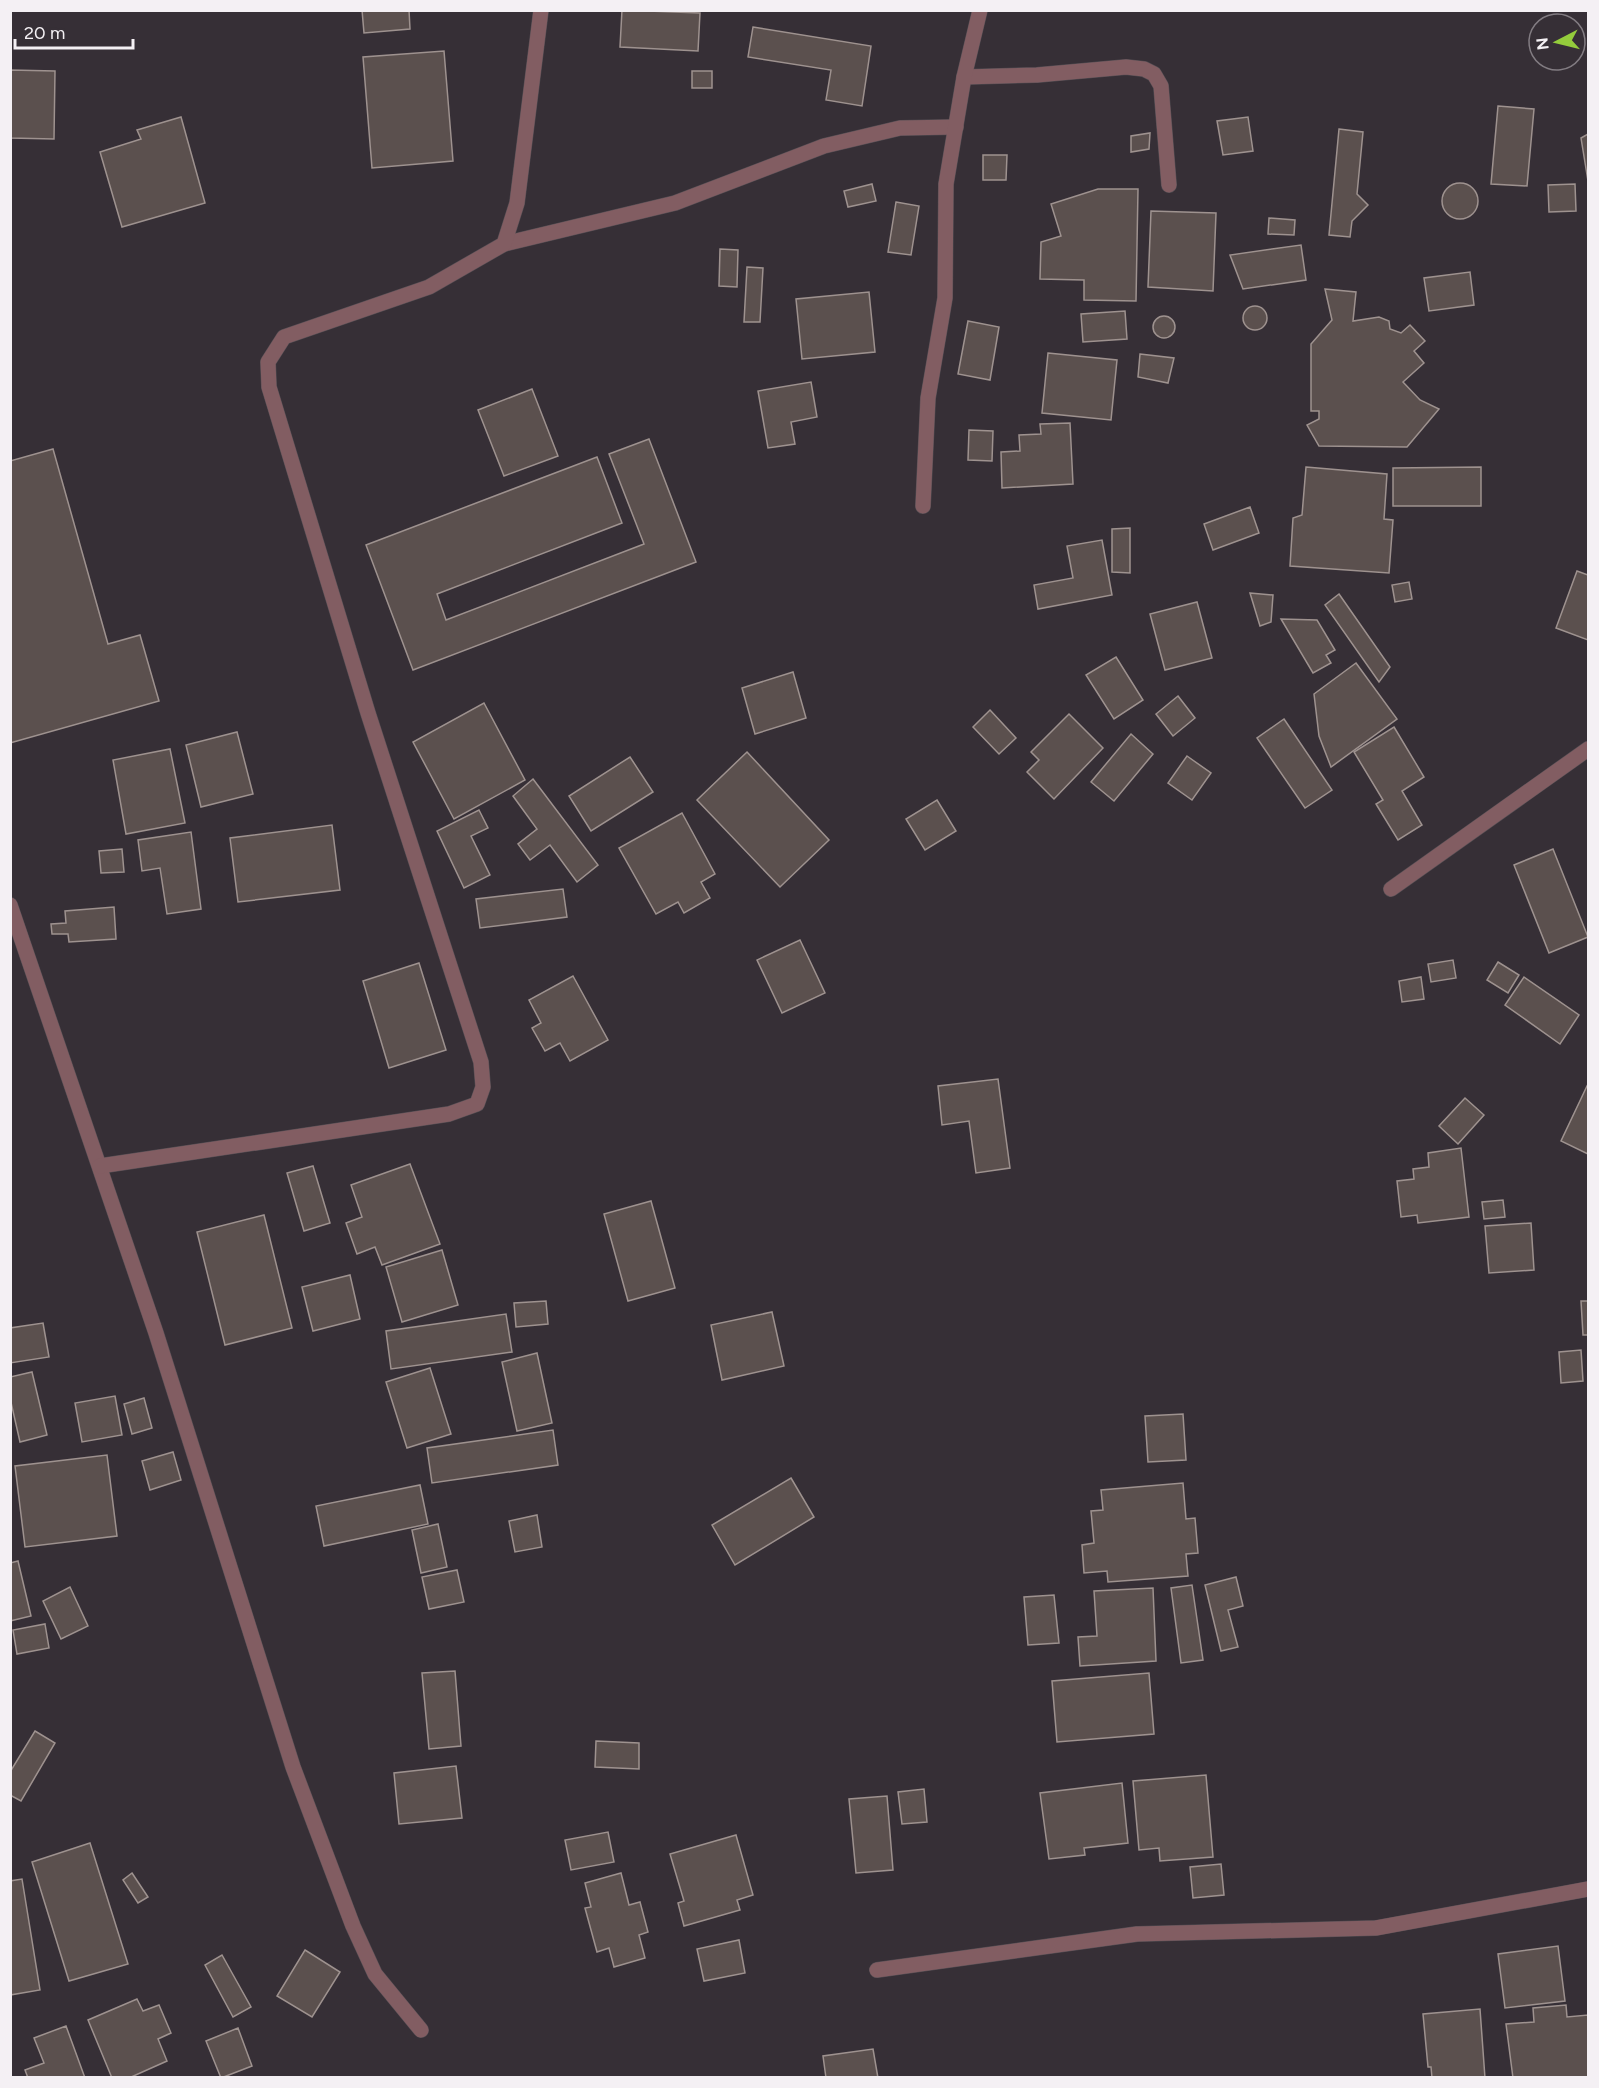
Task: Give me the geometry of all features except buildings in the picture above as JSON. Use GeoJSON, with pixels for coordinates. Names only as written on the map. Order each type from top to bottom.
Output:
{"type":"FeatureCollection","features":[{"type":"Feature","properties":{"kind":"street"},"geometry":{"type":"LineString","coordinates":[[504,244],[517,203],[542,10]]}},
{"type":"Feature","properties":{"kind":"street"},"geometry":{"type":"LineString","coordinates":[[923,506],[928,398],[945,298],[946,184],[964,77],[980,10]]}},
{"type":"Feature","properties":{"kind":"street"},"geometry":{"type":"LineString","coordinates":[[964,77],[1036,75],[1126,67],[1144,69],[1154,74],[1161,86],[1169,185]]}},
{"type":"Feature","properties":{"kind":"street"},"geometry":{"type":"LineString","coordinates":[[100,1166],[449,1114],[477,1104],[483,1087],[482,1062],[358,680],[269,387],[268,362],[284,337],[429,287],[504,244],[675,203],[824,146],[900,128],[956,127]]}},
{"type":"Feature","properties":{"kind":"street"},"geometry":{"type":"LineString","coordinates":[[1391,889],[1588,749]]}},
{"type":"Feature","properties":{"kind":"street"},"geometry":{"type":"LineString","coordinates":[[10,905],[100,1166],[293,1767],[353,1926],[375,1974],[421,2030]]}},
{"type":"Feature","properties":{"kind":"street"},"geometry":{"type":"LineString","coordinates":[[877,1970],[1137,1934],[1376,1928],[1588,1889]]}}]}
